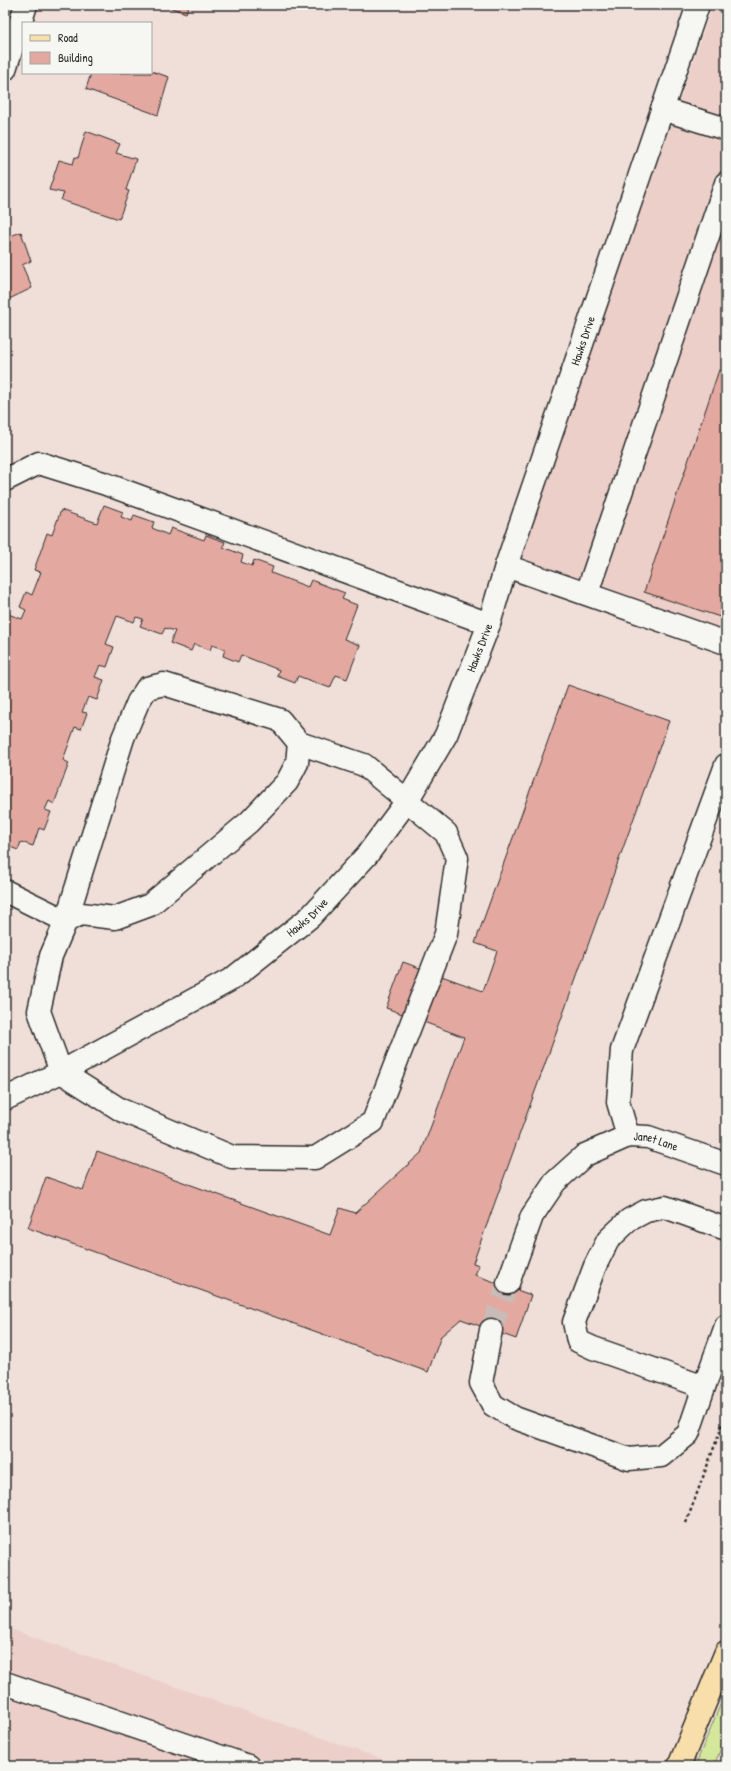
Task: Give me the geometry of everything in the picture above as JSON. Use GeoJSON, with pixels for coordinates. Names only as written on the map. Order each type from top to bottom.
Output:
{"type":"FeatureCollection","features":[{"type":"Feature","properties":{"kind":"main road"},"geometry":{"type":"LineString","coordinates":[[679,1766],[726,1652]]}},
{"type":"Feature","properties":{"kind":"street"},"geometry":{"type":"LineString","coordinates":[[5,69],[26,5]]}},
{"type":"Feature","properties":{"kind":"street","name":"Hawks Drive"},"geometry":{"type":"LineString","coordinates":[[5,1099],[61,1072],[232,979],[310,917],[367,855],[407,800],[446,735],[489,624],[506,566],[698,5]]}},
{"type":"Feature","properties":{"kind":"street"},"geometry":{"type":"LineString","coordinates":[[662,109],[726,129]]}},
{"type":"Feature","properties":{"kind":"street"},"geometry":{"type":"LineString","coordinates":[[587,593],[722,211],[726,183]]}},
{"type":"Feature","properties":{"kind":"street"},"geometry":{"type":"LineString","coordinates":[[5,480],[39,463],[103,483],[489,624]]}},
{"type":"Feature","properties":{"kind":"street"},"geometry":{"type":"LineString","coordinates":[[506,566],[587,593],[726,643]]}},
{"type":"Feature","properties":{"kind":"street"},"geometry":{"type":"LineString","coordinates":[[164,684],[280,720],[299,743],[364,765],[407,800],[446,833],[457,858],[446,934],[374,1122],[315,1158],[232,1157],[121,1110],[61,1072],[39,1011],[51,956],[66,921],[123,738],[138,702],[148,688],[164,684]]}},
{"type":"Feature","properties":{"kind":"street"},"geometry":{"type":"LineString","coordinates":[[66,921],[80,914],[115,918],[150,905],[249,822],[287,782],[297,763],[299,743]]}},
{"type":"Feature","properties":{"kind":"street"},"geometry":{"type":"LineString","coordinates":[[628,1136],[618,1102],[622,1050],[726,765]]}},
{"type":"Feature","properties":{"kind":"street"},"geometry":{"type":"LineString","coordinates":[[5,890],[66,921]]}},
{"type":"Feature","properties":{"kind":"street","name":"Janet Lane"},"geometry":{"type":"LineString","coordinates":[[508,1283],[532,1216],[555,1182],[585,1155],[628,1136],[648,1137],[726,1164]]}},
{"type":"Feature","properties":{"kind":"street"},"geometry":{"type":"LineString","coordinates":[[704,1387],[593,1348],[578,1341],[574,1322],[595,1266],[608,1240],[629,1220],[646,1211],[665,1206],[726,1229]]}},
{"type":"Feature","properties":{"kind":"street"},"geometry":{"type":"LineString","coordinates":[[491,1330],[481,1383],[493,1405],[515,1418],[629,1459],[661,1456],[688,1434],[726,1326]]}},
{"type":"Feature","properties":{"kind":"street"},"geometry":{"type":"LineString","coordinates":[[5,1682],[248,1766]]}},
{"type":"Feature","properties":{"kind":"path"},"geometry":{"type":"LineString","coordinates":[[686,1523],[726,1415]]}},
{"type":"Feature","properties":{"kind":"shaded area"},"geometry":{"type":"Polygon","coordinates":[[[713,5],[726,5],[726,633],[518,561],[713,5]]]}},
{"type":"Feature","properties":{"kind":"shaded area"},"geometry":{"type":"Polygon","coordinates":[[[5,1627],[402,1766],[5,1766],[5,1627]]]}},
{"type":"Feature","properties":{"kind":"green space"},"geometry":{"type":"Polygon","coordinates":[[[726,1691],[726,1735],[714,1766],[695,1766],[726,1691]]]}},
{"type":"Feature","properties":{"kind":"building"},"geometry":{"type":"Polygon","coordinates":[[[163,5],[189,5],[186,13],[163,5]]]}},
{"type":"Feature","properties":{"kind":"building"},"geometry":{"type":"Polygon","coordinates":[[[152,71],[169,77],[158,115],[86,89],[91,74],[152,74],[152,71]]]}},
{"type":"Feature","properties":{"kind":"building"},"geometry":{"type":"Polygon","coordinates":[[[86,131],[120,144],[116,153],[136,159],[126,190],[129,191],[119,219],[61,200],[64,193],[49,190],[59,160],[73,164],[75,157],[78,158],[86,131]]]}},
{"type":"Feature","properties":{"kind":"building"},"geometry":{"type":"Polygon","coordinates":[[[21,232],[31,261],[22,265],[32,288],[5,301],[5,238],[21,232]]]}},
{"type":"Feature","properties":{"kind":"building"},"geometry":{"type":"Polygon","coordinates":[[[719,370],[726,373],[726,619],[644,592],[719,370]]]}},
{"type":"Feature","properties":{"kind":"building"},"geometry":{"type":"Polygon","coordinates":[[[104,505],[123,512],[121,517],[132,521],[134,515],[154,522],[152,528],[168,535],[171,528],[204,540],[206,535],[225,542],[223,547],[243,555],[241,562],[252,566],[254,560],[273,567],[271,573],[308,587],[311,580],[345,593],[342,599],[357,605],[344,639],[360,645],[347,679],[336,675],[330,688],[298,676],[295,683],[277,676],[279,670],[241,655],[238,662],[223,656],[225,649],[212,645],[210,650],[194,644],[191,651],[170,643],[175,631],[165,628],[162,634],[140,626],[143,619],[136,617],[134,622],[117,616],[106,644],[114,647],[107,667],[100,665],[95,677],[104,680],[97,700],[88,697],[82,712],[87,713],[81,729],[75,727],[63,760],[69,763],[54,804],[49,801],[45,810],[51,812],[44,830],[39,828],[33,846],[21,842],[18,850],[5,845],[5,613],[22,619],[26,610],[20,607],[26,592],[32,595],[41,572],[34,570],[47,533],[52,535],[61,510],[97,523],[104,505]]]}},
{"type":"Feature","properties":{"kind":"building"},"geometry":{"type":"Polygon","coordinates":[[[568,685],[669,721],[473,1263],[479,1265],[475,1275],[531,1295],[516,1339],[461,1319],[441,1336],[428,1372],[28,1228],[46,1177],[83,1190],[97,1151],[330,1235],[340,1208],[355,1213],[421,1153],[464,1037],[386,1008],[403,962],[483,991],[497,951],[475,943],[568,685]]]}},
{"type":"Feature","properties":{"kind":"tunnel"},"geometry":{"type":"LineString","coordinates":[[491,1330],[508,1283]]}}]}
